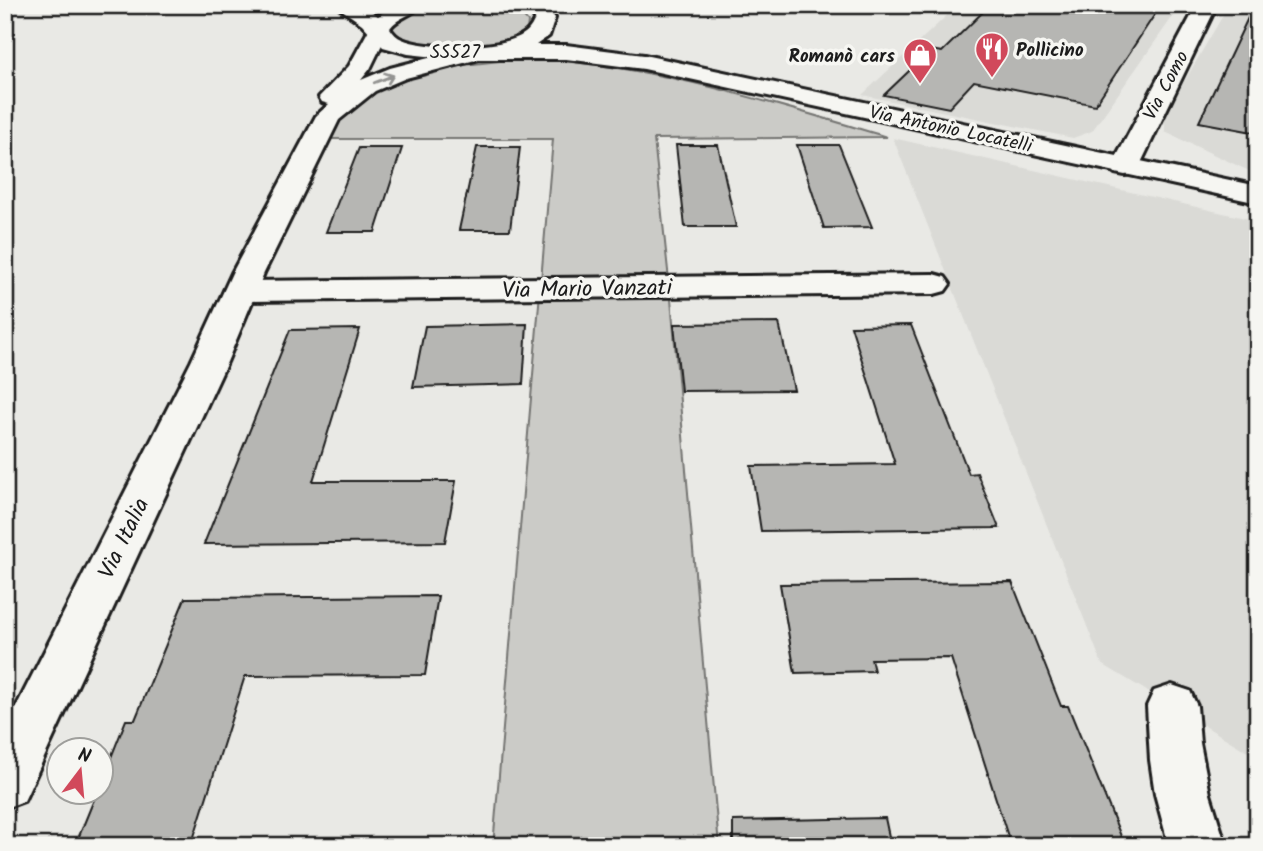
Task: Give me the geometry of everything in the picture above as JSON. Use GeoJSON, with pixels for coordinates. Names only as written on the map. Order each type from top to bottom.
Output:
{"type":"FeatureCollection","features":[{"type":"Feature","properties":{"kind":"street"},"geometry":{"type":"LineString","coordinates":[[345,5],[354,8],[379,28],[387,16],[411,5]]}},
{"type":"Feature","properties":{"kind":"street","name":"Via Como"},"geometry":{"type":"LineString","coordinates":[[1125,167],[1207,5]]}},
{"type":"Feature","properties":{"kind":"street","name":"SS527"},"geometry":{"type":"LineString","coordinates":[[379,28],[386,39],[406,48],[439,53],[479,52],[528,40],[542,31],[537,12]]}},
{"type":"Feature","properties":{"kind":"street","name":"Via Antonio Locatelli"},"geometry":{"type":"LineString","coordinates":[[537,12],[582,43],[644,62],[1258,195]]}},
{"type":"Feature","properties":{"kind":"street","name":"Via Italia"},"geometry":{"type":"LineString","coordinates":[[5,726],[189,362],[219,291],[303,125],[310,115],[354,76],[379,28]]}},
{"type":"Feature","properties":{"kind":"street","name":"Via Italia"},"geometry":{"type":"LineString","coordinates":[[5,784],[240,292],[328,116],[367,86],[398,74],[479,52]]}},
{"type":"Feature","properties":{"kind":"street","name":"Via Antonio Locatelli"},"geometry":{"type":"LineString","coordinates":[[479,52],[566,52],[644,62]]}},
{"type":"Feature","properties":{"kind":"street","name":"Via Italia"},"geometry":{"type":"LineString","coordinates":[[240,292],[235,287],[236,273],[253,239],[254,221]]}},
{"type":"Feature","properties":{"kind":"street","name":"Via Mario Vanzati"},"geometry":{"type":"LineString","coordinates":[[240,292],[934,284]]}},
{"type":"Feature","properties":{"kind":"street","name":"Via Italia"},"geometry":{"type":"LineString","coordinates":[[189,362],[205,344],[226,300],[240,292]]}},
{"type":"Feature","properties":{"kind":"street"},"geometry":{"type":"LineString","coordinates":[[1172,706],[1173,752],[1182,800],[1198,846]]}},
{"type":"Feature","properties":{"kind":"shaded area"},"geometry":{"type":"Polygon","coordinates":[[[444,5],[501,7],[521,15],[528,22],[527,29],[498,42],[435,48],[401,39],[392,29],[408,14],[444,5]]]}},
{"type":"Feature","properties":{"kind":"shaded area"},"geometry":{"type":"Polygon","coordinates":[[[958,5],[1181,5],[1092,131],[1073,138],[862,95],[958,5]]]}},
{"type":"Feature","properties":{"kind":"shaded area"},"geometry":{"type":"Polygon","coordinates":[[[1229,5],[1258,5],[1258,175],[1165,132],[1165,116],[1170,106],[1229,5]]]}},
{"type":"Feature","properties":{"kind":"shaded area"},"geometry":{"type":"Polygon","coordinates":[[[519,59],[564,61],[658,75],[752,98],[887,137],[654,139],[671,299],[719,846],[493,846],[553,139],[324,139],[349,104],[384,86],[408,77],[464,65],[519,59]]]}},
{"type":"Feature","properties":{"kind":"shaded area"},"geometry":{"type":"Polygon","coordinates":[[[893,138],[1258,221],[1258,758],[1102,664],[893,138]]]}},
{"type":"Feature","properties":{"kind":"building"},"geometry":{"type":"Polygon","coordinates":[[[990,5],[1161,5],[1095,105],[974,81],[949,108],[884,95],[931,50],[942,52],[990,5]]]}},
{"type":"Feature","properties":{"kind":"building"},"geometry":{"type":"Polygon","coordinates":[[[1254,5],[1258,5],[1258,133],[1199,122],[1254,5]]]}},
{"type":"Feature","properties":{"kind":"building"},"geometry":{"type":"Polygon","coordinates":[[[676,145],[718,145],[736,227],[685,227],[676,145]]]}},
{"type":"Feature","properties":{"kind":"building"},"geometry":{"type":"Polygon","coordinates":[[[797,145],[839,145],[872,227],[824,228],[797,145]]]}},
{"type":"Feature","properties":{"kind":"building"},"geometry":{"type":"Polygon","coordinates":[[[477,147],[520,147],[510,230],[459,230],[477,147]]]}},
{"type":"Feature","properties":{"kind":"building"},"geometry":{"type":"Polygon","coordinates":[[[359,148],[402,148],[375,232],[326,232],[359,148]]]}},
{"type":"Feature","properties":{"kind":"building"},"geometry":{"type":"Polygon","coordinates":[[[779,323],[794,390],[681,391],[674,324],[779,323]]]}},
{"type":"Feature","properties":{"kind":"building"},"geometry":{"type":"Polygon","coordinates":[[[527,324],[523,384],[413,387],[425,326],[527,324]]]}},
{"type":"Feature","properties":{"kind":"building"},"geometry":{"type":"Polygon","coordinates":[[[911,325],[969,474],[977,473],[999,528],[761,531],[751,466],[895,464],[851,326],[911,325]]]}},
{"type":"Feature","properties":{"kind":"building"},"geometry":{"type":"Polygon","coordinates":[[[360,329],[313,481],[456,481],[445,542],[204,544],[290,330],[360,329]]]}},
{"type":"Feature","properties":{"kind":"building"},"geometry":{"type":"Polygon","coordinates":[[[1012,582],[1061,706],[1068,706],[1125,846],[1011,846],[951,658],[871,659],[874,671],[795,673],[780,584],[1012,582]]]}},
{"type":"Feature","properties":{"kind":"building"},"geometry":{"type":"Polygon","coordinates":[[[438,596],[425,675],[245,676],[191,846],[75,846],[91,806],[116,806],[116,745],[126,720],[135,720],[185,598],[438,596]]]}},
{"type":"Feature","properties":{"kind":"building"},"geometry":{"type":"Polygon","coordinates":[[[885,818],[891,846],[733,846],[733,821],[885,818]]]}},
{"type":"Feature","properties":{"kind":"place","name":"Pollicino"},"geometry":{"type":"Point","coordinates":[992,79]}},
{"type":"Feature","properties":{"kind":"place","name":"Romanò cars"},"geometry":{"type":"Point","coordinates":[920,85]}}]}
